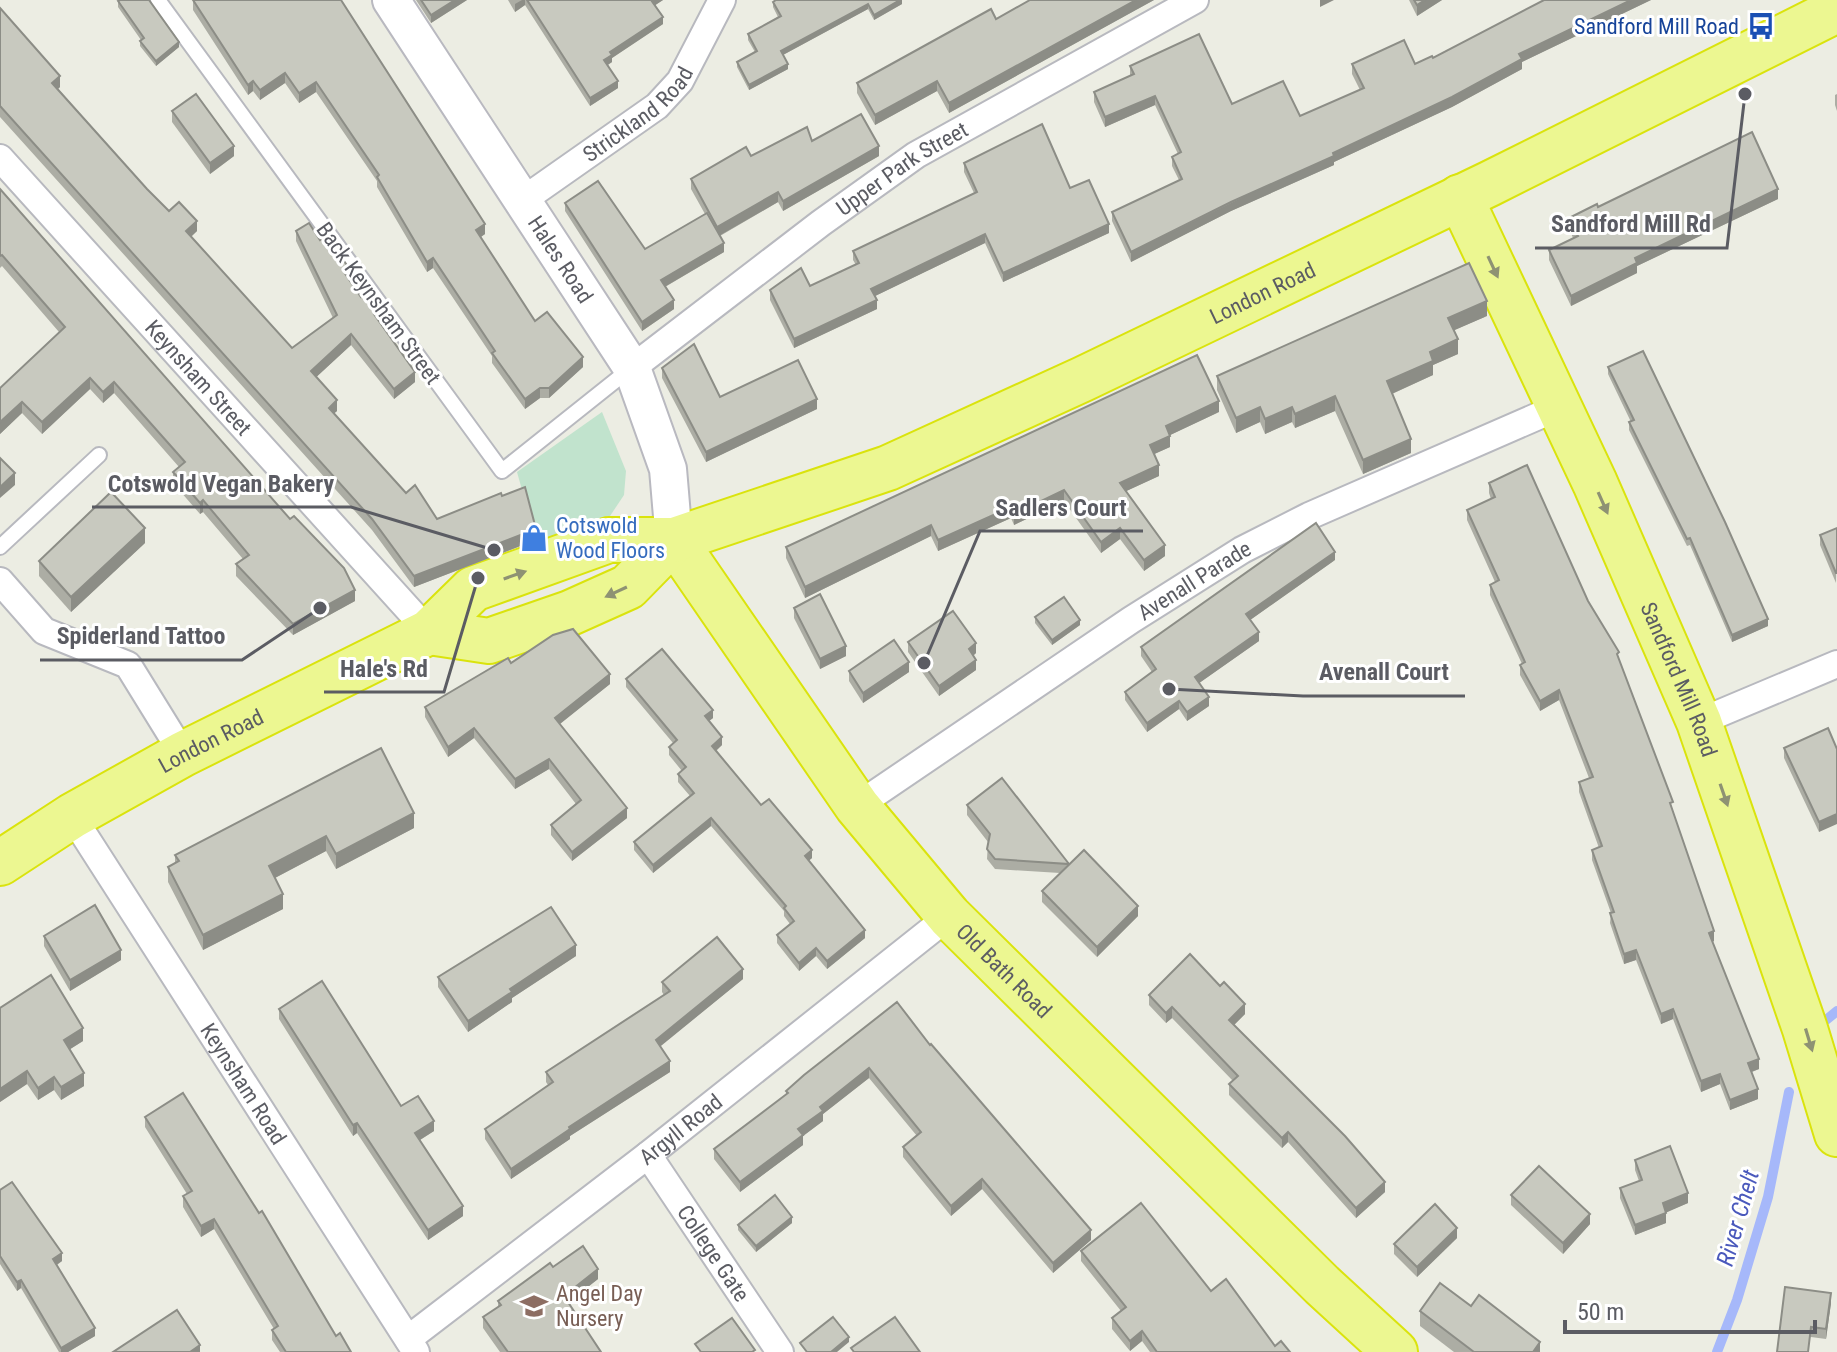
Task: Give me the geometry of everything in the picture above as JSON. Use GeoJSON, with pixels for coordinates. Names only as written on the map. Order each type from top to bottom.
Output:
{"type":"FeatureCollection","features":[{"type":"Feature","properties":{"kind":"highway","name":"London Road"},"geometry":{"type":"LineString","coordinates":[[0,863],[72,816],[183,754],[429,632],[473,589],[609,540],[674,540],[888,468],[1083,379],[1837,10]]}},
{"type":"Feature","properties":{"kind":"highway","name":"Sandford Mill Road"},"geometry":{"type":"LineString","coordinates":[[1460,197],[1559,407],[1699,722],[1805,1029],[1837,1132]]}},
{"type":"Feature","properties":{"kind":"highway","name":"Old Bath Road"},"geometry":{"type":"LineString","coordinates":[[674,540],[857,806],[949,916],[1322,1285],[1395,1352]]}},
{"type":"Feature","properties":{"kind":"main road","name":"Hales Road"},"geometry":{"type":"LineString","coordinates":[[391,0],[632,368],[668,469],[674,540]]}},
{"type":"Feature","properties":{"kind":"street","name":"Strickland Road"},"geometry":{"type":"LineString","coordinates":[[523,200],[657,106],[680,81],[722,0]]}},
{"type":"Feature","properties":{"kind":"street","name":"Upper Park Street"},"geometry":{"type":"LineString","coordinates":[[632,368],[821,223],[916,155],[1195,0]]}},
{"type":"Feature","properties":{"kind":"street","name":"Keynsham Street"},"geometry":{"type":"LineString","coordinates":[[0,158],[429,632]]}},
{"type":"Feature","properties":{"kind":"street","name":"Avenall Parade"},"geometry":{"type":"LineString","coordinates":[[857,806],[1131,620],[1242,550],[1309,516],[1559,407]]}},
{"type":"Feature","properties":{"kind":"street"},"geometry":{"type":"LineString","coordinates":[[0,581],[44,631],[128,665],[183,754]]}},
{"type":"Feature","properties":{"kind":"street"},"geometry":{"type":"LineString","coordinates":[[1699,722],[1837,664]]}},
{"type":"Feature","properties":{"kind":"street","name":"Keynsham Road"},"geometry":{"type":"LineString","coordinates":[[72,816],[412,1346]]}},
{"type":"Feature","properties":{"kind":"street","name":"Argyll Road"},"geometry":{"type":"LineString","coordinates":[[412,1346],[949,916]]}},
{"type":"Feature","properties":{"kind":"street","name":"College Gate"},"geometry":{"type":"LineString","coordinates":[[648,1155],[780,1352]]}},
{"type":"Feature","properties":{"kind":"lane","name":"Back Keynsham Street"},"geometry":{"type":"LineString","coordinates":[[158,0],[502,471],[632,368]]}},
{"type":"Feature","properties":{"kind":"lane"},"geometry":{"type":"LineString","coordinates":[[0,547],[99,455]]}},
{"type":"Feature","properties":{"kind":"green space"},"geometry":{"type":"Polygon","coordinates":[[[602,412],[626,471],[624,495],[608,519],[538,547],[517,472],[602,412]]]}},
{"type":"Feature","properties":{"kind":"building"},"geometry":{"type":"Polygon","coordinates":[[[120,0],[149,0],[179,42],[156,61],[140,41],[144,38],[120,0]]]}},
{"type":"Feature","properties":{"kind":"building"},"geometry":{"type":"Polygon","coordinates":[[[193,0],[341,0],[485,224],[476,230],[535,321],[547,312],[583,357],[549,388],[540,388],[525,399],[492,353],[495,351],[433,258],[427,262],[377,177],[379,175],[316,82],[299,93],[285,73],[260,90],[253,81],[248,85],[193,0]]]}},
{"type":"Feature","properties":{"kind":"building"},"geometry":{"type":"Polygon","coordinates":[[[421,0],[455,0],[431,15],[421,0]]]}},
{"type":"Feature","properties":{"kind":"building"},"geometry":{"type":"Polygon","coordinates":[[[527,0],[651,0],[663,17],[610,52],[612,55],[604,60],[618,81],[590,98],[527,0]]]}},
{"type":"Feature","properties":{"kind":"building"},"geometry":{"type":"Polygon","coordinates":[[[900,0],[874,15],[868,4],[781,51],[788,64],[749,85],[737,62],[757,51],[748,34],[781,16],[773,2],[900,0]]]}},
{"type":"Feature","properties":{"kind":"building"},"geometry":{"type":"Polygon","coordinates":[[[1030,0],[1136,0],[949,103],[937,81],[875,115],[857,83],[991,9],[996,19],[1030,0]]]}},
{"type":"Feature","properties":{"kind":"building"},"geometry":{"type":"Polygon","coordinates":[[[1544,0],[1631,0],[1519,54],[1522,59],[1452,97],[1131,252],[1112,212],[1182,179],[1172,157],[1181,152],[1155,96],[1105,117],[1094,92],[1134,74],[1130,66],[1199,34],[1232,104],[1283,81],[1300,116],[1364,88],[1352,64],[1404,40],[1415,64],[1433,58],[1544,0]]]}},
{"type":"Feature","properties":{"kind":"building"},"geometry":{"type":"Polygon","coordinates":[[[0,8],[60,76],[52,83],[147,189],[169,211],[179,202],[197,221],[186,231],[292,348],[337,315],[296,231],[309,223],[320,240],[326,236],[349,268],[344,272],[361,297],[367,293],[379,309],[374,314],[415,372],[394,389],[351,334],[311,371],[337,400],[329,408],[406,493],[415,485],[437,519],[501,493],[502,496],[525,487],[536,529],[414,576],[372,519],[0,106],[0,8]]]}},
{"type":"Feature","properties":{"kind":"building"},"geometry":{"type":"Polygon","coordinates":[[[196,94],[234,146],[210,163],[172,111],[196,94]]]}},
{"type":"Feature","properties":{"kind":"building"},"geometry":{"type":"Polygon","coordinates":[[[861,114],[879,146],[783,201],[778,192],[717,227],[691,179],[746,147],[751,156],[807,127],[812,141],[861,114]]]}},
{"type":"Feature","properties":{"kind":"building"},"geometry":{"type":"Polygon","coordinates":[[[1042,124],[1070,188],[1089,180],[1109,224],[1003,273],[985,234],[871,289],[877,300],[794,339],[770,290],[801,268],[810,286],[859,263],[853,251],[977,192],[964,163],[1042,124]]]}},
{"type":"Feature","properties":{"kind":"building"},"geometry":{"type":"Polygon","coordinates":[[[1752,132],[1778,189],[1635,258],[1637,263],[1571,296],[1549,250],[1578,236],[1569,218],[1752,132]]]}},
{"type":"Feature","properties":{"kind":"building"},"geometry":{"type":"Polygon","coordinates":[[[598,181],[645,249],[707,213],[724,243],[661,280],[674,300],[642,322],[565,203],[598,181]]]}},
{"type":"Feature","properties":{"kind":"building"},"geometry":{"type":"Polygon","coordinates":[[[0,189],[290,519],[294,516],[344,568],[355,590],[293,624],[236,564],[249,555],[203,500],[200,503],[173,472],[185,462],[114,382],[103,392],[90,378],[42,422],[22,402],[0,422],[0,388],[65,327],[0,256],[0,189]]]}},
{"type":"Feature","properties":{"kind":"building"},"geometry":{"type":"Polygon","coordinates":[[[1469,263],[1487,301],[1448,318],[1458,339],[1430,352],[1433,361],[1387,381],[1411,439],[1363,460],[1335,396],[1295,414],[1292,407],[1265,419],[1260,407],[1236,418],[1217,376],[1469,263]]]}},
{"type":"Feature","properties":{"kind":"building"},"geometry":{"type":"Polygon","coordinates":[[[694,344],[720,397],[798,360],[817,399],[706,452],[662,368],[694,344]]]}},
{"type":"Feature","properties":{"kind":"building"},"geometry":{"type":"Polygon","coordinates":[[[1643,351],[1768,619],[1732,635],[1690,538],[1687,539],[1629,422],[1634,420],[1608,367],[1643,351]]]}},
{"type":"Feature","properties":{"kind":"building"},"geometry":{"type":"Polygon","coordinates":[[[1197,355],[1219,401],[1166,426],[1170,436],[1150,445],[1159,465],[1120,483],[1165,545],[1144,560],[1120,528],[1101,542],[1064,490],[1014,514],[1011,507],[938,540],[931,525],[805,587],[786,547],[1197,355]]]}},
{"type":"Feature","properties":{"kind":"building"},"geometry":{"type":"Polygon","coordinates":[[[0,458],[15,473],[0,487],[0,458]]]}},
{"type":"Feature","properties":{"kind":"building"},"geometry":{"type":"Polygon","coordinates":[[[1527,465],[1588,601],[1619,652],[1617,654],[1673,802],[1670,803],[1714,931],[1709,933],[1759,1059],[1748,1063],[1758,1089],[1730,1100],[1720,1074],[1701,1081],[1673,1009],[1661,1014],[1636,950],[1624,954],[1610,913],[1614,912],[1592,850],[1602,846],[1579,782],[1593,777],[1559,690],[1540,701],[1520,665],[1525,662],[1490,585],[1499,580],[1467,510],[1495,497],[1489,483],[1527,465]]]}},
{"type":"Feature","properties":{"kind":"building"},"geometry":{"type":"Polygon","coordinates":[[[111,492],[145,528],[71,597],[39,561],[111,492]]]}},
{"type":"Feature","properties":{"kind":"building"},"geometry":{"type":"Polygon","coordinates":[[[1316,523],[1335,552],[1246,614],[1259,632],[1195,677],[1209,697],[1187,712],[1179,701],[1147,723],[1125,692],[1156,669],[1141,647],[1316,523]]]}},
{"type":"Feature","properties":{"kind":"building"},"geometry":{"type":"Polygon","coordinates":[[[1837,528],[1837,573],[1836,573],[1820,535],[1837,528]]]}},
{"type":"Feature","properties":{"kind":"building"},"geometry":{"type":"Polygon","coordinates":[[[820,594],[846,646],[820,659],[794,608],[820,594]]]}},
{"type":"Feature","properties":{"kind":"building"},"geometry":{"type":"Polygon","coordinates":[[[1064,597],[1080,620],[1052,640],[1035,617],[1064,597]]]}},
{"type":"Feature","properties":{"kind":"building"},"geometry":{"type":"Polygon","coordinates":[[[953,611],[976,643],[969,649],[976,660],[939,686],[908,642],[953,611]]]}},
{"type":"Feature","properties":{"kind":"building"},"geometry":{"type":"Polygon","coordinates":[[[573,629],[610,674],[555,718],[627,808],[572,852],[551,825],[581,800],[549,759],[515,779],[474,728],[448,747],[425,707],[508,658],[511,663],[553,635],[573,629]]]}},
{"type":"Feature","properties":{"kind":"building"},"geometry":{"type":"Polygon","coordinates":[[[894,640],[909,662],[863,693],[849,671],[894,640]]]}},
{"type":"Feature","properties":{"kind":"building"},"geometry":{"type":"Polygon","coordinates":[[[662,649],[713,710],[705,716],[722,737],[712,746],[761,805],[769,799],[812,850],[805,856],[865,930],[827,961],[816,948],[799,963],[777,935],[794,921],[784,908],[786,906],[711,818],[653,865],[634,842],[694,793],[678,774],[686,767],[669,747],[677,740],[626,679],[662,649]]]}},
{"type":"Feature","properties":{"kind":"building"},"geometry":{"type":"Polygon","coordinates":[[[1828,728],[1837,749],[1837,814],[1819,822],[1784,748],[1828,728]]]}},
{"type":"Feature","properties":{"kind":"building"},"geometry":{"type":"Polygon","coordinates":[[[381,748],[414,813],[336,854],[326,836],[269,866],[283,894],[203,935],[168,867],[179,861],[175,855],[381,748]]]}},
{"type":"Feature","properties":{"kind":"building"},"geometry":{"type":"Polygon","coordinates":[[[1002,778],[1069,864],[995,859],[987,849],[990,834],[967,805],[1002,778]]]}},
{"type":"Feature","properties":{"kind":"building"},"geometry":{"type":"Polygon","coordinates":[[[1084,850],[1138,906],[1097,947],[1042,891],[1084,850]]]}},
{"type":"Feature","properties":{"kind":"building"},"geometry":{"type":"Polygon","coordinates":[[[95,905],[121,950],[70,980],[44,936],[95,905]]]}},
{"type":"Feature","properties":{"kind":"building"},"geometry":{"type":"Polygon","coordinates":[[[551,907],[576,945],[468,1021],[438,977],[551,907]]]}},
{"type":"Feature","properties":{"kind":"building"},"geometry":{"type":"Polygon","coordinates":[[[717,937],[743,969],[656,1040],[670,1061],[511,1169],[485,1129],[553,1082],[546,1072],[670,991],[662,982],[717,937]]]}},
{"type":"Feature","properties":{"kind":"building"},"geometry":{"type":"Polygon","coordinates":[[[1190,954],[1220,986],[1224,982],[1245,1004],[1229,1020],[1345,1136],[1385,1182],[1356,1208],[1288,1132],[1282,1138],[1229,1084],[1238,1076],[1172,1007],[1166,1013],[1149,995],[1190,954]]]}},
{"type":"Feature","properties":{"kind":"building"},"geometry":{"type":"Polygon","coordinates":[[[51,975],[83,1028],[64,1040],[84,1073],[61,1087],[54,1077],[38,1088],[27,1071],[0,1089],[0,1008],[51,975]]]}},
{"type":"Feature","properties":{"kind":"building"},"geometry":{"type":"Polygon","coordinates":[[[322,981],[401,1106],[418,1096],[434,1121],[415,1133],[463,1206],[428,1230],[357,1123],[353,1125],[279,1009],[322,981]]]}},
{"type":"Feature","properties":{"kind":"building"},"geometry":{"type":"Polygon","coordinates":[[[897,1002],[930,1045],[1091,1230],[1053,1263],[982,1179],[951,1206],[903,1147],[921,1132],[869,1068],[820,1107],[823,1111],[798,1129],[803,1135],[740,1182],[714,1149],[788,1093],[786,1091],[804,1075],[897,1002]]]}},
{"type":"Feature","properties":{"kind":"building"},"geometry":{"type":"Polygon","coordinates":[[[183,1093],[259,1213],[262,1211],[336,1336],[340,1333],[351,1352],[286,1352],[272,1330],[278,1326],[214,1219],[201,1226],[183,1196],[192,1191],[145,1117],[183,1093]]]}},
{"type":"Feature","properties":{"kind":"building"},"geometry":{"type":"Polygon","coordinates":[[[1670,1146],[1688,1193],[1663,1203],[1666,1213],[1635,1225],[1620,1188],[1642,1180],[1635,1160],[1670,1146]]]}},
{"type":"Feature","properties":{"kind":"building"},"geometry":{"type":"Polygon","coordinates":[[[1539,1166],[1590,1214],[1563,1243],[1511,1195],[1539,1166]]]}},
{"type":"Feature","properties":{"kind":"building"},"geometry":{"type":"Polygon","coordinates":[[[12,1182],[62,1253],[53,1259],[95,1328],[61,1348],[21,1280],[17,1282],[0,1256],[0,1190],[12,1182]]]}},
{"type":"Feature","properties":{"kind":"building"},"geometry":{"type":"Polygon","coordinates":[[[775,1195],[792,1217],[756,1246],[738,1225],[775,1195]]]}},
{"type":"Feature","properties":{"kind":"building"},"geometry":{"type":"Polygon","coordinates":[[[1141,1203],[1211,1291],[1226,1279],[1275,1346],[1281,1341],[1290,1352],[1157,1352],[1142,1331],[1130,1341],[1112,1318],[1126,1307],[1081,1251],[1141,1203]]]}},
{"type":"Feature","properties":{"kind":"building"},"geometry":{"type":"Polygon","coordinates":[[[1435,1204],[1457,1228],[1417,1267],[1394,1244],[1435,1204]]]}},
{"type":"Feature","properties":{"kind":"building"},"geometry":{"type":"Polygon","coordinates":[[[583,1246],[598,1269],[564,1296],[601,1352],[508,1352],[483,1317],[501,1305],[498,1301],[550,1263],[553,1267],[583,1246]]]}},
{"type":"Feature","properties":{"kind":"building"},"geometry":{"type":"Polygon","coordinates":[[[1440,1283],[1471,1306],[1479,1295],[1540,1342],[1533,1352],[1474,1352],[1420,1311],[1440,1283]]]}},
{"type":"Feature","properties":{"kind":"building"},"geometry":{"type":"Polygon","coordinates":[[[1785,1287],[1831,1293],[1826,1329],[1811,1327],[1808,1352],[1777,1352],[1785,1287]]]}},
{"type":"Feature","properties":{"kind":"building"},"geometry":{"type":"Polygon","coordinates":[[[177,1310],[200,1345],[190,1352],[113,1352],[177,1310]]]}},
{"type":"Feature","properties":{"kind":"building"},"geometry":{"type":"Polygon","coordinates":[[[833,1317],[849,1337],[831,1352],[807,1352],[800,1343],[833,1317]]]}},
{"type":"Feature","properties":{"kind":"building"},"geometry":{"type":"Polygon","coordinates":[[[895,1317],[920,1352],[854,1352],[851,1348],[895,1317]]]}},
{"type":"Feature","properties":{"kind":"building"},"geometry":{"type":"Polygon","coordinates":[[[732,1318],[755,1350],[701,1352],[695,1344],[732,1318]]]}},
{"type":"Feature","properties":{"kind":"waterway","name":"River Chelt"},"geometry":{"type":"LineString","coordinates":[[1826,1020],[1837,1011]]}},
{"type":"Feature","properties":{"kind":"waterway","name":"River Chelt"},"geometry":{"type":"LineString","coordinates":[[1717,1352],[1737,1300],[1768,1197],[1789,1092]]}},
{"type":"Feature","properties":{"kind":"place","name":"Sandford Mill Road"},"geometry":{"type":"Point","coordinates":[1761,26]}},
{"type":"Feature","properties":{"kind":"place","name":"Sandford Mill Rd"},"geometry":{"type":"Point","coordinates":[1745,94]}},
{"type":"Feature","properties":{"kind":"place","name":"Cotswold Wood Floors"},"geometry":{"type":"Point","coordinates":[534,538]}},
{"type":"Feature","properties":{"kind":"place","name":"Cotswold Vegan Bakery"},"geometry":{"type":"Point","coordinates":[494,550]}},
{"type":"Feature","properties":{"kind":"place","name":"Hale's Rd"},"geometry":{"type":"Point","coordinates":[478,578]}},
{"type":"Feature","properties":{"kind":"place","name":"Spiderland Tattoo"},"geometry":{"type":"Point","coordinates":[320,608]}},
{"type":"Feature","properties":{"kind":"place","name":"Sadlers Court"},"geometry":{"type":"Point","coordinates":[924,663]}},
{"type":"Feature","properties":{"kind":"place","name":"Avenall Court"},"geometry":{"type":"Point","coordinates":[1169,689]}},
{"type":"Feature","properties":{"kind":"place","name":"Angel Day Nursery"},"geometry":{"type":"Point","coordinates":[534,1306]}}]}
